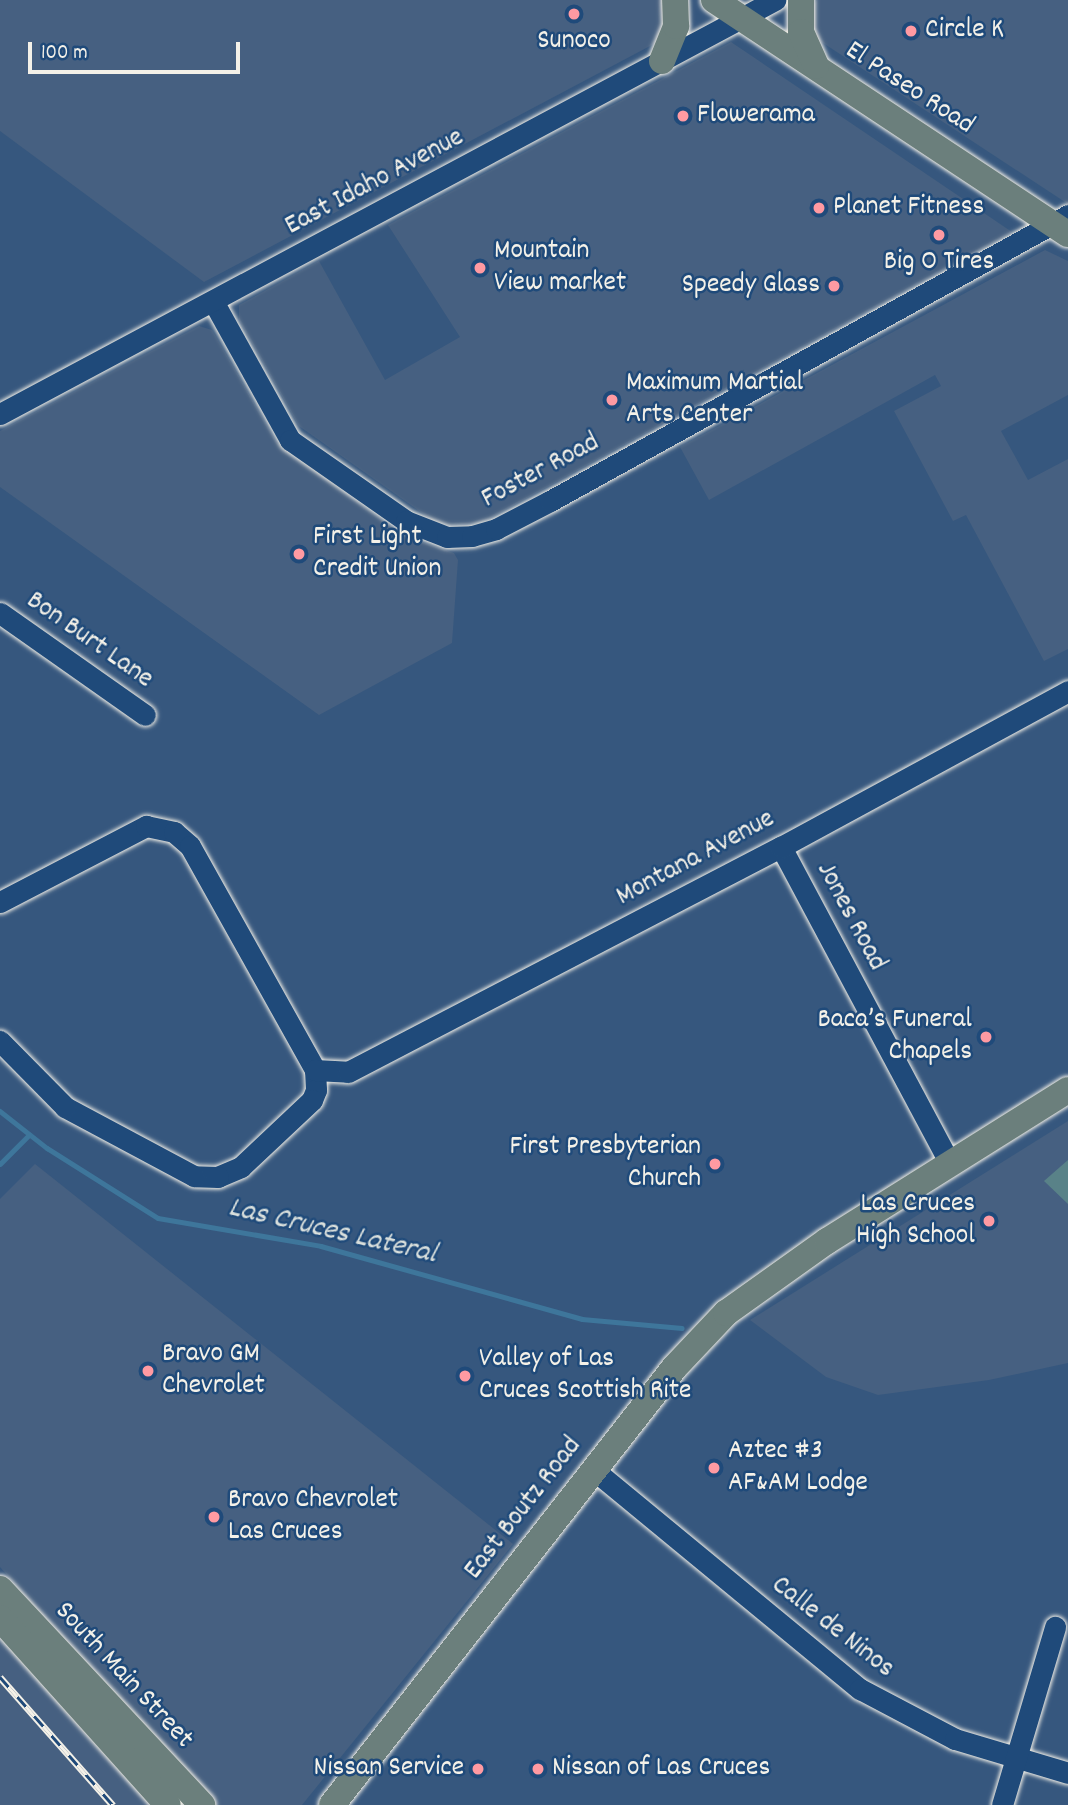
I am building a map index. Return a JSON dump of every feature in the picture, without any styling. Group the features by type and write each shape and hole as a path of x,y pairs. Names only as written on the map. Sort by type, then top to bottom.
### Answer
{"main road":[{"path":"662,61 676,26 675,0"},
{"name":"El Paseo Road","path":"714,0 1063,224"},
{"path":"802,0 801,32 816,66"},
{"name":"East Boutz Road","path":"332,1805 674,1368 726,1313 949,1162 1068,1090"},
{"name":"South Main Street","path":"0,1589 202,1805"},
{"name":"South Main Street","path":"0,1618 168,1805"}],"street":[{"name":"East Idaho Avenue","path":"0,414 775,0"},
{"name":"Foster Road","path":"213,301 290,440 405,521 447,537 472,536 496,529 550,501 1063,224"},
{"name":"Bon Burt Lane","path":"0,613 145,715"},
{"name":"Montana Avenue","path":"315,1070 348,1072 781,847 1068,691"},
{"path":"0,902 138,830 162,827 173,832 190,846 315,1070 312,1100 242,1167 230,1174 205,1177 187,1174 65,1107 0,1041"},
{"name":"Jones Road","path":"781,847 949,1162"},
{"name":"Calle de Ninos","path":"594,1470 860,1689 905,1716 955,1738 1068,1773"},
{"path":"1002,1805 1055,1627"}],"shaded area":[{"path":"0,0 664,0 669,16 659,40 650,46 204,282 0,131"},
{"path":"817,0 1068,0 1068,204 814,37 811,10"},
{"path":"731,42 1012,232 481,523 448,525 432,520 299,426 239,320 239,305 319,261 385,380 460,337 388,225"},
{"path":"1045,250 1068,261 1068,395 1001,431 1028,480 1068,459 1068,649 1044,661 966,515 953,521 894,411 941,386 935,375 709,500 680,447"},
{"path":"199,326 212,330 277,443 406,537 454,553 458,560 452,643 319,715 0,487 0,431"},
{"name":"Las Cruces High School","path":"1068,1121 1068,1363 989,1380 878,1395 826,1377 750,1320"},
{"name":"Bravo GM Chevrolet","path":"35,1164 513,1544 302,1805 210,1805 0,1567 0,1199"},
{"path":"0,1634 151,1805 0,1805"}],"green space":[{"path":"1068,1160 1068,1204 1044,1181"}],"waterway":[{"name":"Las Cruces Lateral","path":"0,1111 47,1148 158,1218 321,1246 582,1319 682,1328"},
{"path":"0,1164 29,1135"}],"railway":[{"path":"0,1677 113,1805"}],"place":[{"name":"Sunoco","path":"574,14"},
{"name":"Circle K","path":"911,31"},
{"name":"Flowerama","path":"683,116"},
{"name":"Planet Fitness","path":"819,208"},
{"name":"Big O Tires","path":"939,235"},
{"name":"Mountain View market","path":"480,268"},
{"name":"Speedy Glass","path":"834,286"},
{"name":"Maximum Martial Arts Center","path":"612,400"},
{"name":"First Light Credit Union","path":"299,554"},
{"name":"Baca’s Funeral Chapels","path":"986,1037"},
{"name":"First Presbyterian Church","path":"715,1164"},
{"name":"Las Cruces High School","path":"989,1221"},
{"name":"Bravo GM Chevrolet","path":"148,1371"},
{"name":"Valley of Las Cruces Scottish Rite","path":"465,1376"},
{"name":"Aztec #3 AF&AM Lodge","path":"714,1468"},
{"name":"Bravo Chevrolet Las Cruces","path":"214,1517"},
{"name":"Nissan Service","path":"478,1769"},
{"name":"Nissan of Las Cruces","path":"538,1769"}]}
